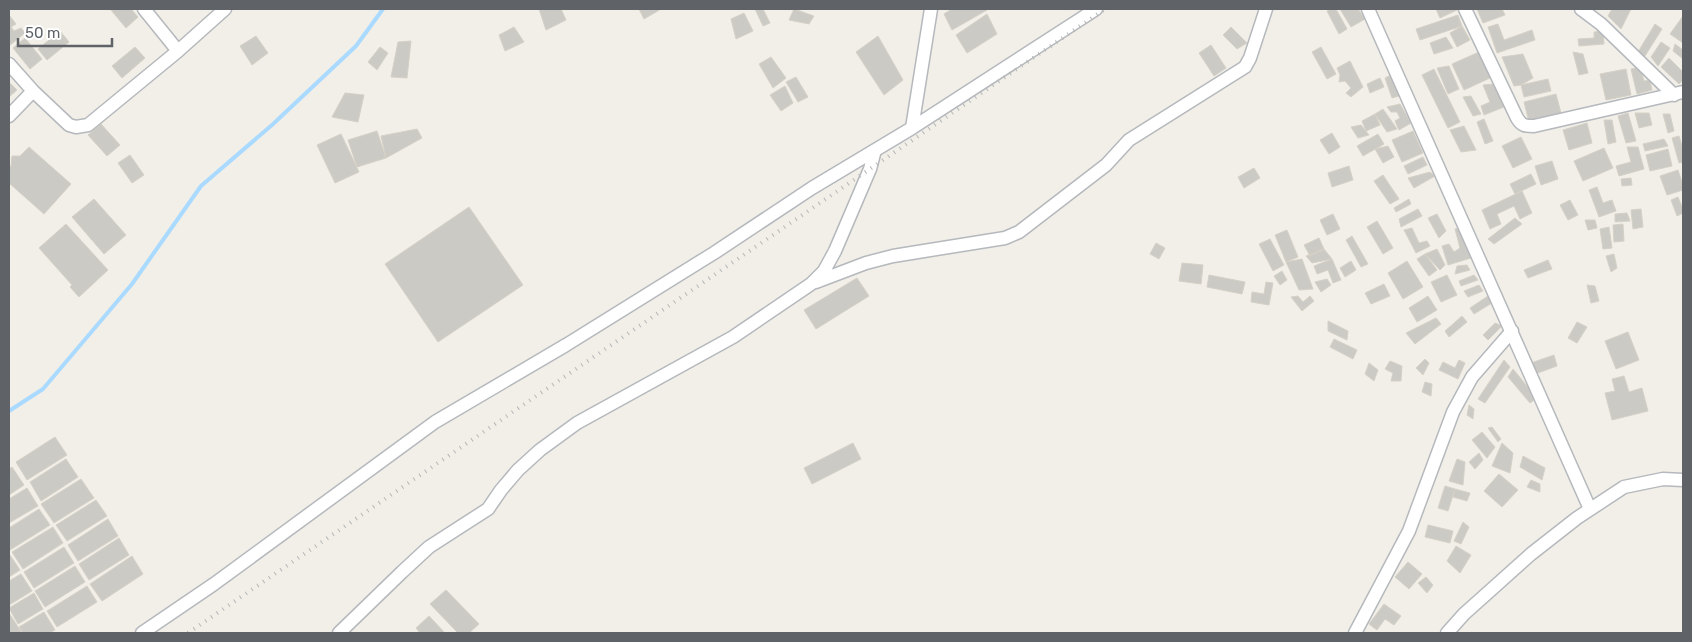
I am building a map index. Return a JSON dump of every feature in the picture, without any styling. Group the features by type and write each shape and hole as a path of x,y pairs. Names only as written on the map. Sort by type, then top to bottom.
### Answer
{"street":[{"path":"144,9 178,51"},
{"path":"9,64 33,91 69,125 82,127 88,125 178,51 225,9"},
{"path":"912,128 931,9"},
{"path":"142,633 214,584 435,422 566,345 812,188 912,128 1096,9"},
{"path":"811,284 884,258 1005,238 1019,232 1106,165 1137,134 1245,66 1250,58 1266,9"},
{"path":"1368,9 1590,509"},
{"path":"1465,9 1520,124 1525,126 1534,126 1678,94"},
{"path":"1581,9 1601,24 1678,94"},
{"path":"9,116 33,91"},
{"path":"339,633 430,547 488,509 513,477 540,450 577,423 733,336 811,284 824,271 835,251 870,169 875,150"},
{"path":"1355,633 1409,532 1453,412 1472,377 1512,331"},
{"path":"1447,633 1464,614 1531,554 1590,509 1624,487 1663,479 1683,480"}],"building":[{"path":"131,9 138,17 126,28 111,10"},
{"path":"539,9 561,9 566,20 546,30"},
{"path":"639,9 661,9 644,19"},
{"path":"755,9 763,9 770,23 763,26"},
{"path":"794,9 814,16 809,24 789,20"},
{"path":"952,9 987,10 952,30 944,14"},
{"path":"1336,9 1347,29 1339,34 1327,11"},
{"path":"1340,9 1358,9 1365,19 1351,27"},
{"path":"1436,9 1456,9 1457,10 1440,18"},
{"path":"1477,9 1502,9 1505,15 1483,23"},
{"path":"1612,9 1631,9 1621,29 1608,16"},
{"path":"744,13 753,31 736,39 731,19"},
{"path":"987,14 997,34 967,53 956,35"},
{"path":"9,15 16,24 11,27 14,31 21,28 25,33 9,46"},
{"path":"1458,15 1462,26 1420,40 1416,29"},
{"path":"1683,16 1683,43 1670,34"},
{"path":"1498,24 1504,40 1532,30 1535,40 1497,53 1488,27"},
{"path":"1655,24 1662,29 1645,56 1638,52"},
{"path":"1462,26 1470,40 1457,47 1450,33"},
{"path":"514,27 524,42 505,51 499,35"},
{"path":"1231,27 1247,43 1237,49 1223,35"},
{"path":"60,31 69,42 47,60 38,49"},
{"path":"1603,31 1604,44 1579,46 1578,39 1594,38 1594,32"},
{"path":"256,36 268,53 252,65 240,46"},
{"path":"878,36 903,80 884,95 856,52"},
{"path":"1446,37 1453,48 1434,54 1430,43"},
{"path":"25,38 42,59 30,69 13,48"},
{"path":"411,41 407,78 391,77 398,42"},
{"path":"1661,42 1670,48 1658,66 1651,57"},
{"path":"1675,44 1683,50 1683,59 1673,51"},
{"path":"1211,45 1226,68 1214,76 1199,53"},
{"path":"135,47 145,58 122,78 112,66"},
{"path":"380,47 388,53 377,70 368,62"},
{"path":"1321,47 1336,74 1327,79 1312,52"},
{"path":"1479,52 1490,78 1464,90 1452,64"},
{"path":"1573,52 1583,54 1588,73 1579,75"},
{"path":"1523,54 1533,78 1521,85 1514,86 1502,57"},
{"path":"771,57 786,78 773,88 759,64"},
{"path":"1669,58 1683,72 1683,80 1679,84 1661,67"},
{"path":"1350,61 1363,87 1351,97 1346,93 1351,88 1345,81 1339,82 1340,75 1337,68"},
{"path":"1449,66 1459,89 1448,94 1437,68"},
{"path":"1640,67 1644,81 1650,80 1652,90 1637,94 1631,69"},
{"path":"1434,69 1460,122 1448,128 1422,75"},
{"path":"1626,69 1631,95 1606,100 1600,74"},
{"path":"1391,75 1399,96 1392,98 1385,78"},
{"path":"796,77 808,97 798,102 786,82"},
{"path":"1380,78 1384,87 1370,93 1367,84"},
{"path":"1548,79 1551,91 1524,97 1521,85"},
{"path":"9,82 17,90 9,97"},
{"path":"1494,84 1504,107 1484,115 1481,106 1490,102 1483,85"},
{"path":"785,86 793,103 781,111 770,95"},
{"path":"345,93 364,95 358,122 332,117"},
{"path":"1556,94 1561,113 1529,122 1524,102"},
{"path":"1471,96 1481,114 1473,116 1463,97"},
{"path":"1400,104 1411,123 1399,130 1395,121 1400,118 1397,112 1391,112 1387,107"},
{"path":"1383,109 1397,129 1387,132 1375,114"},
{"path":"1628,113 1636,141 1626,143 1618,116"},
{"path":"1635,113 1649,113 1652,125 1639,128"},
{"path":"1375,114 1380,125 1366,131 1362,121"},
{"path":"1663,114 1670,114 1674,131 1668,133"},
{"path":"1484,119 1493,141 1485,144 1477,122"},
{"path":"1604,120 1612,120 1616,142 1608,144"},
{"path":"1587,123 1592,143 1569,150 1563,130"},
{"path":"101,124 120,145 107,156 88,135"},
{"path":"1361,125 1369,135 1358,138 1351,127"},
{"path":"1464,126 1476,150 1461,152 1450,130"},
{"path":"417,129 422,138 386,158 381,136"},
{"path":"377,131 386,158 357,167 348,140"},
{"path":"1413,131 1423,153 1402,162 1392,140"},
{"path":"1332,133 1340,147 1329,154 1320,140"},
{"path":"341,134 359,172 335,183 317,145"},
{"path":"1378,134 1384,144 1363,156 1357,146"},
{"path":"1679,136 1683,149 1683,162 1679,163 1672,138"},
{"path":"1521,137 1532,159 1513,168 1502,146"},
{"path":"1664,139 1668,146 1645,151 1643,144"},
{"path":"1388,146 1394,157 1383,163 1375,149"},
{"path":"29,147 71,184 44,214 9,183 9,168 12,156 20,156"},
{"path":"1627,147 1638,147 1644,169 1619,176 1616,166 1631,162"},
{"path":"1604,148 1613,168 1583,181 1574,161"},
{"path":"1668,149 1672,166 1650,171 1646,155"},
{"path":"130,155 144,175 132,183 118,163"},
{"path":"1423,157 1427,165 1408,174 1404,166"},
{"path":"1552,161 1558,179 1541,185 1535,166"},
{"path":"1349,166 1353,180 1332,187 1328,173"},
{"path":"1254,168 1260,178 1244,188 1238,177"},
{"path":"1678,170 1683,190 1667,195 1660,176"},
{"path":"1430,172 1435,176 1414,188 1408,178"},
{"path":"1531,174 1536,184 1515,194 1510,184"},
{"path":"1383,175 1399,199 1390,204 1374,181"},
{"path":"1631,178 1632,185 1622,186 1621,179"},
{"path":"1597,187 1603,203 1612,200 1616,211 1599,217 1589,190"},
{"path":"1522,191 1532,213 1520,219 1514,206 1497,214 1501,224 1490,229 1482,210"},
{"path":"1678,197 1683,213 1677,216 1671,200"},
{"path":"94,199 126,235 104,254 72,217"},
{"path":"1409,199 1411,204 1396,212 1394,208"},
{"path":"1570,200 1578,215 1568,220 1560,205"},
{"path":"469,207 523,285 438,342 385,264"},
{"path":"1418,209 1422,216 1401,227 1399,219"},
{"path":"1641,209 1643,227 1633,229 1631,210"},
{"path":"1627,213 1630,221 1615,222 1615,214"},
{"path":"1333,214 1340,229 1327,235 1320,220"},
{"path":"1437,214 1446,231 1439,238 1428,218"},
{"path":"1515,218 1522,224 1494,244 1488,239"},
{"path":"1585,220 1595,220 1597,228 1588,230"},
{"path":"1377,221 1393,248 1383,254 1367,227"},
{"path":"66,224 108,270 79,297 70,287 72,285 39,248"},
{"path":"1623,224 1624,241 1614,242 1613,225"},
{"path":"1462,227 1471,258 1448,265 1442,246 1449,244 1454,252 1460,248 1455,229"},
{"path":"1609,227 1612,248 1603,249 1600,229"},
{"path":"1412,228 1419,243 1427,241 1430,246 1416,253 1404,230"},
{"path":"1287,230 1298,257 1286,262 1275,235"},
{"path":"1352,236 1368,264 1361,267 1346,240"},
{"path":"1319,238 1324,249 1310,256 1304,245"},
{"path":"1270,239 1284,265 1273,271 1259,244"},
{"path":"1156,243 1165,248 1159,259 1150,254"},
{"path":"1324,249 1332,259 1312,263 1306,256"},
{"path":"1437,249 1445,265 1440,270 1425,254"},
{"path":"1425,254 1437,270 1429,276 1417,259"},
{"path":"1614,254 1617,268 1611,272 1606,256"},
{"path":"1302,259 1313,289 1299,290 1286,262"},
{"path":"1332,259 1341,280 1333,283 1328,270 1317,274 1314,266"},
{"path":"1548,260 1552,269 1528,278 1524,270"},
{"path":"1351,261 1356,270 1345,277 1340,268"},
{"path":"1407,261 1423,287 1403,299 1388,273"},
{"path":"1182,263 1203,265 1201,284 1179,281"},
{"path":"1467,265 1470,270 1455,274 1457,266"},
{"path":"1282,271 1287,280 1280,285 1274,276"},
{"path":"1209,275 1245,282 1242,294 1207,287"},
{"path":"1447,275 1457,295 1441,302 1431,282"},
{"path":"1474,275 1478,280 1461,286 1459,281"},
{"path":"857,278 869,296 816,329 804,310"},
{"path":"1327,279 1331,285 1321,292 1315,282"},
{"path":"1266,282 1273,283 1269,305 1251,302 1252,292 1264,294"},
{"path":"1384,284 1390,296 1371,304 1365,293"},
{"path":"1479,285 1483,291 1468,297 1464,291"},
{"path":"1587,285 1595,286 1599,301 1591,303"},
{"path":"1298,296 1303,302 1310,296 1314,301 1302,311 1291,297"},
{"path":"1428,296 1437,310 1417,322 1409,308"},
{"path":"1488,296 1492,303 1474,314 1470,308"},
{"path":"1462,316 1467,322 1449,337 1445,331"},
{"path":"1436,318 1441,324 1415,344 1406,333"},
{"path":"1328,321 1348,331 1347,340 1328,331"},
{"path":"1577,322 1587,327 1577,343 1568,338"},
{"path":"1495,323 1502,326 1488,340 1483,335"},
{"path":"1628,332 1639,360 1616,369 1605,341"},
{"path":"1334,339 1357,350 1353,359 1330,347"},
{"path":"1554,355 1557,366 1535,374 1531,363"},
{"path":"1425,359 1429,363 1423,375 1416,368"},
{"path":"1459,360 1465,363 1458,379 1439,370 1443,362 1455,368"},
{"path":"1504,360 1510,367 1485,403 1478,399"},
{"path":"1390,361 1402,366 1401,381 1391,381 1393,373 1385,369"},
{"path":"1369,363 1378,370 1374,381 1365,374"},
{"path":"1513,369 1537,398 1530,403 1508,377"},
{"path":"1624,376 1629,392 1642,388 1648,411 1612,420 1605,393 1615,391 1612,379"},
{"path":"1425,382 1432,384 1431,396 1422,392"},
{"path":"1469,405 1474,409 1473,419 1467,415"},
{"path":"1492,427 1501,439 1498,442 1488,428"},
{"path":"1482,432 1495,447 1487,458 1472,440"},
{"path":"55,437 67,455 27,480 16,462"},
{"path":"853,443 861,459 812,484 804,468"},
{"path":"1502,443 1513,453 1510,473 1492,466"},
{"path":"1479,453 1483,460 1475,469 1469,462"},
{"path":"1523,456 1545,468 1542,480 1520,467"},
{"path":"66,459 78,477 41,501 30,482"},
{"path":"1457,459 1465,462 1463,485 1449,481"},
{"path":"12,467 24,485 9,495 9,469"},
{"path":"1499,474 1518,490 1502,507 1484,491"},
{"path":"81,479 94,498 54,523 41,504"},
{"path":"1531,480 1540,484 1540,492 1527,487"},
{"path":"1445,486 1455,489 1448,511 1438,508"},
{"path":"27,488 38,506 9,523 9,499"},
{"path":"1455,489 1470,493 1467,501 1453,497"},
{"path":"96,500 107,516 67,541 56,525"},
{"path":"39,509 50,525 10,550 9,528"},
{"path":"108,519 118,536 78,561 68,545"},
{"path":"1463,522 1469,527 1461,544 1454,541"},
{"path":"1428,525 1453,531 1450,543 1425,537"},
{"path":"53,527 63,543 23,569 12,552"},
{"path":"119,538 129,555 89,580 79,564"},
{"path":"1456,546 1471,555 1460,573 1447,561"},
{"path":"64,547 74,563 34,588 24,572"},
{"path":"9,556 20,570 9,577"},
{"path":"132,556 143,574 102,601 90,584"},
{"path":"1408,562 1422,574 1409,589 1395,577"},
{"path":"75,566 85,582 45,607 35,591"},
{"path":"21,574 32,591 9,605 9,581"},
{"path":"1426,577 1433,585 1427,593 1418,583"},
{"path":"87,586 97,602 57,627 47,611"},
{"path":"446,590 479,624 469,633 458,633 430,604"},
{"path":"34,593 43,609 18,624 9,608"},
{"path":"1384,604 1401,616 1394,625 1385,619 1377,630 1369,624"},
{"path":"44,612 55,630 49,633 23,633 19,627"},
{"path":"9,613 22,633 9,633"},
{"path":"429,616 445,633 420,633 416,628"}],"waterway":[{"path":"9,411 43,389 132,284 201,186 272,125 356,46 383,9"}],"railway":[{"path":"188,633 1105,9"}]}
